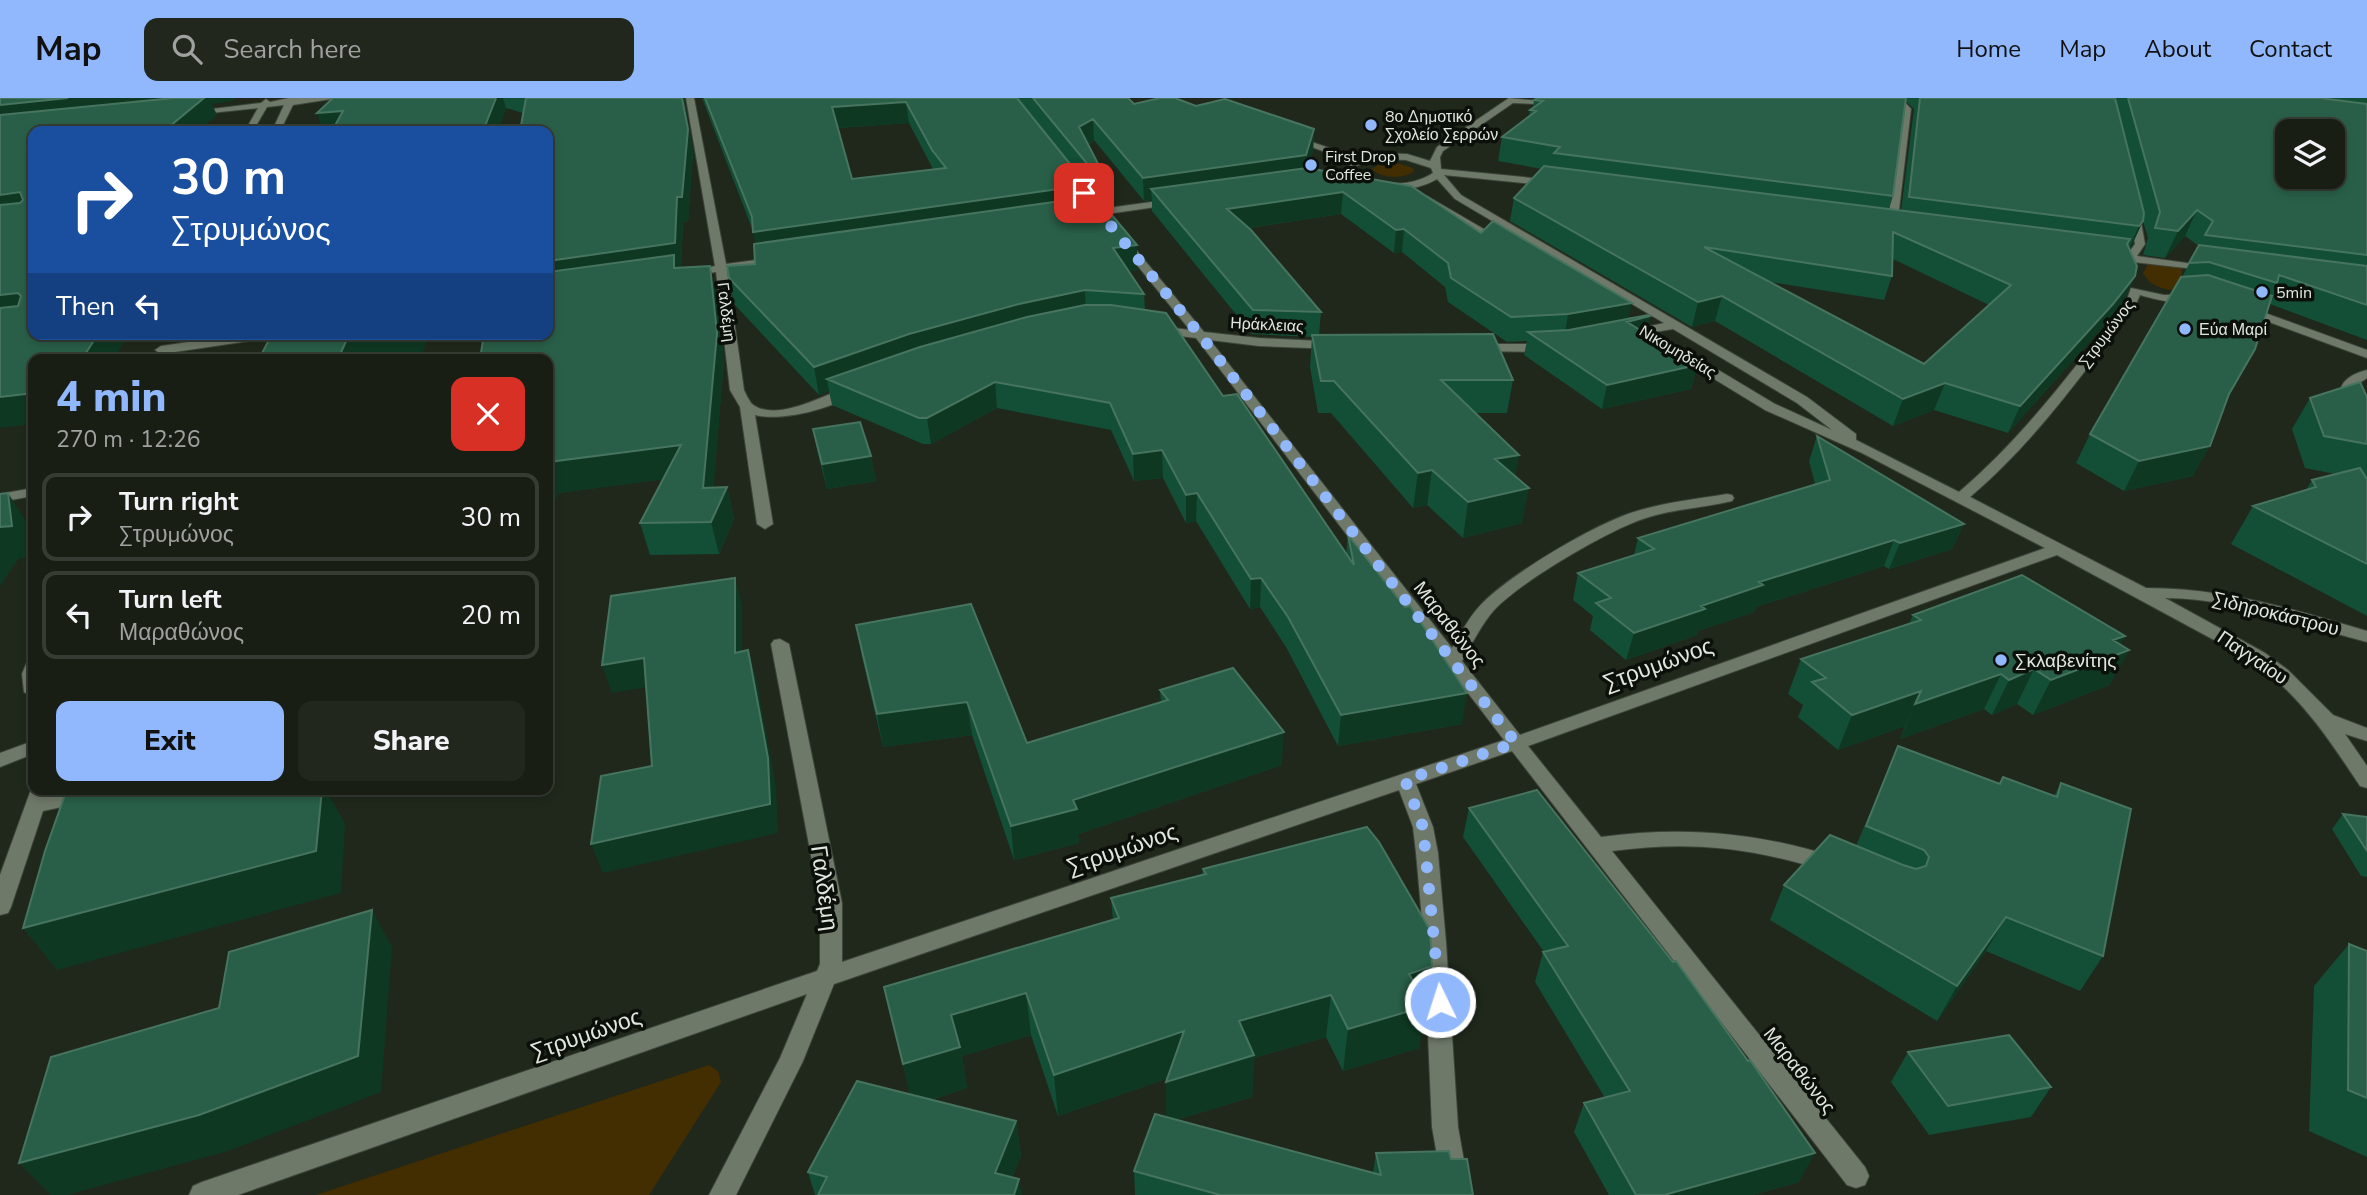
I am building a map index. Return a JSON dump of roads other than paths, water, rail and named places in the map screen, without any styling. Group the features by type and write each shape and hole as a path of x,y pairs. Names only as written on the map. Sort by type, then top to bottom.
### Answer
{"street":[{"path":"180,114 265,102 334,98"},
{"name":"Γαλδέμη","path":"690,98 721,268 737,390 747,407 765,524"},
{"path":"1892,227 1907,109 1897,98"},
{"path":"1437,171 1436,153 1440,149 1513,99 1567,104"},
{"path":"278,126 291,100"},
{"path":"252,126 265,102"},
{"path":"1278,133 1358,161"},
{"path":"1357,176 1350,170 1358,161 1376,156 1397,156 1417,159 1437,171 1567,184"},
{"path":"1383,183 1417,183 1437,171"},
{"name":"Νικομηδείας","path":"1437,171 1458,197 1802,400 1867,450"},
{"path":"1343,178 1357,176 1419,195 1509,247"},
{"name":"Μαραθώνος","path":"1083,192 1201,336 1856,1176"},
{"path":"1072,216 1180,201"},
{"path":"2132,201 2140,239 2125,271 2135,290 2168,298 2198,291 2210,299"},
{"path":"1879,226 1906,229"},
{"path":"2103,255 2199,272 2216,270"},
{"path":"681,274 789,258"},
{"name":"Στρυμώνος","path":"1960,498 1994,469 2057,398 2132,302 2135,290"},
{"path":"2233,305 2367,354"},
{"name":"Νικομηδείας","path":"1622,317 1638,332 1770,407 1867,450 2143,593"},
{"path":"1638,332 1674,325"},
{"name":"Ηράκλειας","path":"1150,328 1259,342 1354,345"},
{"path":"162,354 199,340"},
{"path":"1462,348 1564,346"},
{"path":"2367,374 2350,381 2345,388 2367,453"},
{"path":"747,407 766,414 786,414 864,385"},
{"path":"0,498 28,493"},
{"path":"1453,661 1484,611 1501,595 1573,547 1616,524 1642,514 1727,498"},
{"name":"Στρυμώνος","path":"202,1195 827,977 1516,743 2058,549"},
{"name":"Σιδηροκάστρου","path":"2143,593 2171,592 2234,600 2367,637"},
{"name":"Παγγαίου","path":"2143,593 2259,657 2282,674 2326,719 2367,781"},
{"name":"Γαλδέμη","path":"722,1195 791,1061 827,977 832,949 831,903 780,644"},
{"path":"2326,719 2367,735"},
{"path":"0,760 28,749"},
{"path":"1405,780 1423,827 1427,853 1438,978 1445,1127 1457,1195"},
{"path":"0,908 38,797 57,795"},
{"path":"1596,845 1675,836 1731,838 1787,849 1854,874"}],"place":[{"name":"8ο Δημοτικό Σχολείο Σερρών","path":"1371,125"},
{"name":"First Drop Coffee","path":"1311,165"},
{"name":"5min","path":"2262,292"},
{"name":"Εύα Μαρί","path":"2185,329"},
{"name":"Σκλαβενίτης","path":"2001,660"}]}
